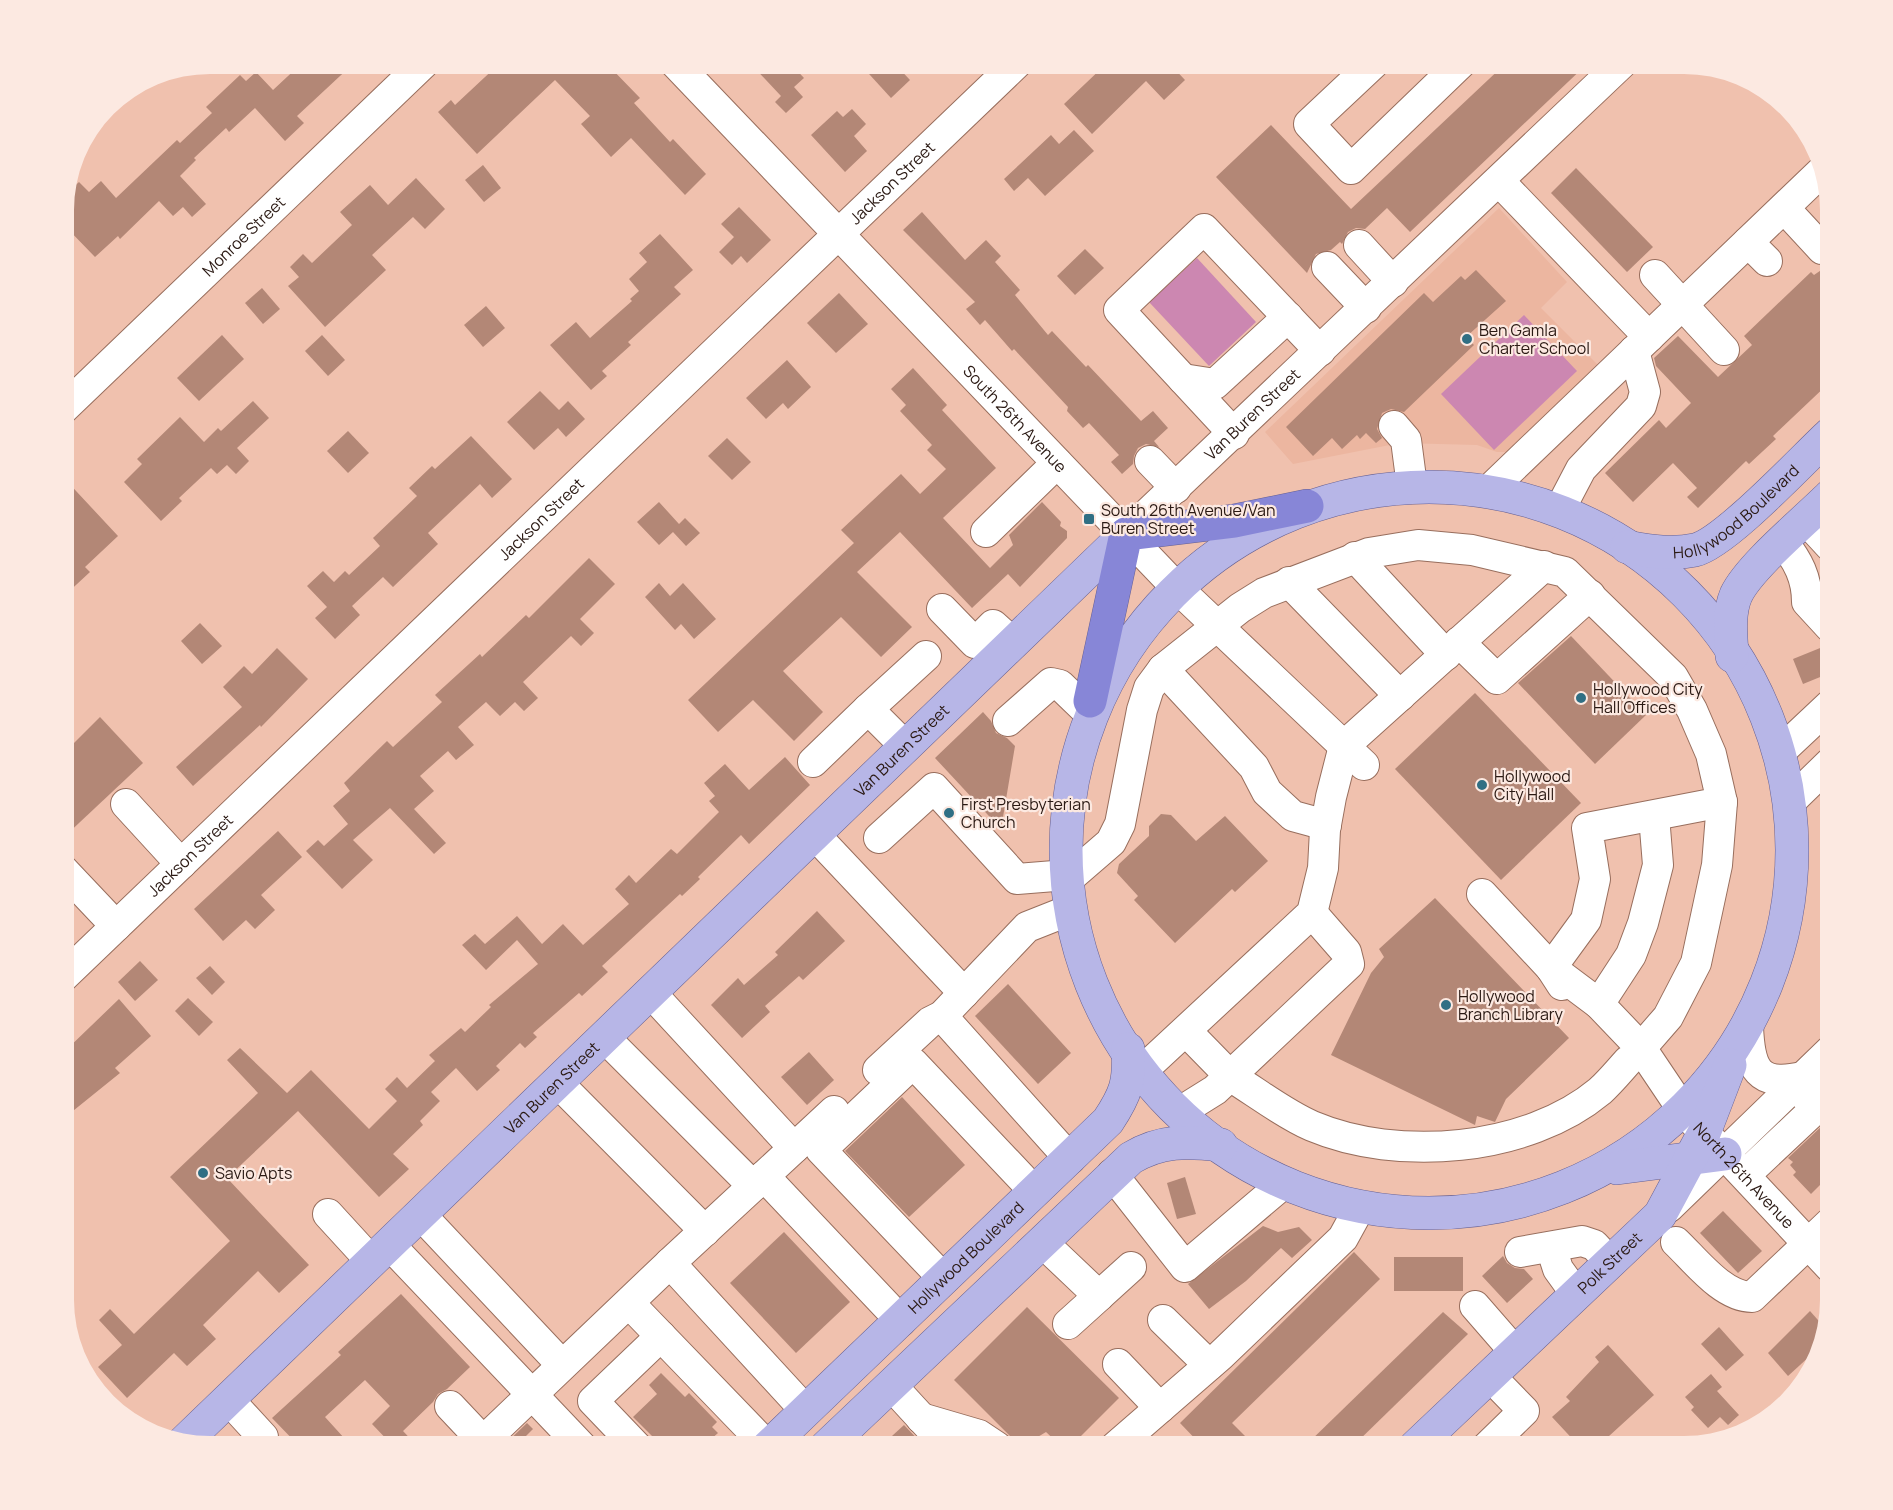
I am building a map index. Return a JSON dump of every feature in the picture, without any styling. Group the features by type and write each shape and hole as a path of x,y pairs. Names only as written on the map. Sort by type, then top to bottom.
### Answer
{"highway":[{"path":"1089,706 1126,534 1234,521 1307,506"}],"main road":[{"name":"Hollywood Boulevard","path":"1627,547 1666,554 1697,550 1722,536 1820,443"},
{"path":"1412,486 1487,492 1522,497 1574,516 1627,547 1667,585 1732,656 1761,694 1782,750 1794,798 1796,873 1790,918 1780,958 1742,1038 1683,1109 1645,1143 1601,1171 1552,1192 1468,1212 1422,1214 1334,1203 1284,1183 1221,1145 1183,1110 1136,1059 1103,1010 1071,925 1068,888 1068,814 1089,706 1110,665 1139,624 1175,585 1243,540 1307,506 1369,489 1412,486"},
{"path":"1732,656 1730,623 1736,595 1758,567 1820,506"},
{"name":"Van Buren Street","path":"191,1435 1126,534"},
{"name":"Polk Street","path":"1427,1436 1610,1262 1668,1228 1716,1155 1742,1038"},
{"name":"Hollywood Boulevard","path":"780,1436 1108,1121 1124,1097 1129,1074 1136,1059"},
{"path":"838,1436 1131,1158 1150,1147 1174,1141 1221,1145"},
{"path":"1601,1171 1716,1155"}],"street":[{"name":"Monroe Street","path":"74,398 413,74"},
{"name":"South 26th Avenue","path":"685,74 1175,585 1354,756"},
{"name":"Jackson Street","path":"74,966 1005,74"},
{"path":"1362,74 1309,124 1350,169 1449,74"},
{"name":"Van Buren Street","path":"1126,534 1366,308 1608,74"},
{"path":"1487,492 1682,305 1757,252 1784,208 1816,180"},
{"path":"1499,181 1642,344 1645,392 1641,406 1581,469 1559,511"},
{"path":"1784,208 1820,247"},
{"path":"1234,434 1119,310 1204,229 1320,351"},
{"path":"1359,245 1393,282"},
{"path":"1327,267 1366,308"},
{"path":"1655,276 1724,350"},
{"path":"1183,379 1215,384 1288,317"},
{"path":"1394,426 1406,440 1412,486"},
{"path":"1150,461 1176,488"},
{"path":"986,531 1057,463"},
{"path":"1806,520 1820,535"},
{"path":"1783,542 1802,572 1807,586 1807,602 1820,616"},
{"path":"488,1436 758,1181 930,1022 942,1016 1111,842 1120,824 1142,710 1149,688 1163,669 1217,626 1264,593 1355,557 1418,545 1472,550 1565,572 1673,677 1692,710 1712,754 1722,802 1717,865 1696,963 1668,1017 1599,1091 1570,1110 1531,1128 1481,1142 1425,1149 1369,1142 1312,1126 1230,1076 1187,1032"},
{"path":"1355,557 1453,649 1497,679 1590,595"},
{"path":"1136,1059 1187,1032 1312,913 1323,868 1326,825 1354,756 1400,696 1544,566"},
{"path":"1288,582 1400,696"},
{"path":"942,609 975,643 993,625 1013,643"},
{"path":"813,762 926,656"},
{"path":"1163,669 1254,767 1267,792 1293,816 1326,825"},
{"path":"1008,721 1051,683 1060,685 1089,706"},
{"path":"868,709 905,746"},
{"path":"1782,750 1820,714"},
{"path":"1794,798 1820,773"},
{"path":"879,838 934,788 1017,879 1068,888"},
{"path":"1551,968 1586,920 1595,879 1587,828 1722,802"},
{"path":"126,804 181,864"},
{"path":"1599,1004 1631,955 1643,923 1658,865 1654,816"},
{"path":"814,834 964,993"},
{"path":"74,882 116,926"},
{"name":"North 26th Avenue","path":"1482,894 1551,968 1585,1019 1635,1055"},
{"path":"1183,1110 1215,1090 1349,964 1346,952 1312,913"},
{"name":"North 26th Avenue","path":"1551,968 1599,1004 1635,1055 1657,1094 1683,1109 1716,1155 1820,1257"},
{"path":"650,992 794,1148"},
{"path":"942,1016 1070,1159"},
{"path":"604,1037 758,1181 900,1321"},
{"path":"1742,1038 1754,1067 1764,1076 1784,1081 1814,1074"},
{"path":"944,1279 821,1150 914,1063 1035,1192"},
{"path":"1716,1155 1814,1074"},
{"path":"557,1082 705,1231"},
{"path":"1112,1174 1185,1267 1284,1183"},
{"path":"1134,1436 1160,1408 1209,1365 1343,1238 1360,1207"},
{"path":"328,1214 380,1252 571,1436"},
{"path":"420,1214 562,1365"},
{"path":"1668,1228 1730,1292 1743,1297 1752,1297 1820,1233"},
{"path":"1520,1252 1582,1241 1594,1245 1610,1262"},
{"path":"1041,1242 1099,1296"},
{"path":"1551,1247 1558,1269 1576,1294"},
{"path":"670,1263 806,1411"},
{"path":"1068,1324 1131,1267"},
{"path":"629,1303 757,1436"},
{"path":"1475,1306 1515,1352"},
{"path":"1163,1320 1209,1365"},
{"path":"627,1436 593,1401 661,1336"},
{"path":"1118,1364 1160,1408"},
{"path":"1490,1376 1524,1411 1498,1436"},
{"path":"891,1386 938,1436"},
{"path":"228,1399 262,1436"},
{"path":"450,1406 474,1436"},
{"path":"921,1418 980,1436"}],"path":[{"path":"1688,596 1697,586 1707,596 1712,597"}],"shaded area":[{"name":"Ben Gamla Charter School","path":"1499,208 1567,282 1541,308 1604,371 1520,452 1497,452 1477,445 1400,443 1293,464 1265,432"},
{"path":"1197,258 1256,322 1209,366 1149,302"},
{"path":"1524,315 1577,371 1494,450 1441,394"}],"building":[{"path":"254,74 258,74 273,90 290,74 342,74 297,116 304,123 285,141 255,108 229,132 226,128 194,158 196,160 180,176 206,204 192,217 183,207 173,216 159,201 120,239 118,236 95,257 74,235 74,201 76,184 79,182 89,192 101,181 116,198 177,140 180,143 212,113 206,107 240,75 246,81"},
{"path":"488,74 617,74 640,98 634,103 670,142 673,139 706,174 685,195 631,138 611,157 581,124 590,116 555,80 477,154 438,112 451,100 455,105"},
{"path":"760,74 800,74 804,78 794,87 803,97 786,113 775,102 781,96"},
{"path":"869,74 904,74 910,80 891,98"},
{"path":"1095,74 1179,74 1185,80 1164,100 1146,81 1092,134 1064,104"},
{"path":"1494,74 1576,74 1410,232 1387,208 1365,229 1356,228 1348,232 1342,244 1340,242 1331,250 1316,254 1307,273 1216,177 1271,125 1351,209"},
{"path":"852,109 866,124 854,136 867,151 845,172 811,135 837,111 843,117"},
{"path":"1074,130 1094,151 1045,196 1028,178 1014,191 1004,179 1051,135 1059,144"},
{"path":"483,165 501,188 484,202 465,180"},
{"path":"1576,168 1653,247 1627,272 1551,193"},
{"path":"416,178 445,209 425,229 413,217 372,255 386,270 325,327 288,286 299,277 290,267 303,254 312,263 352,225 340,212 370,185 388,205"},
{"path":"739,207 771,240 747,263 741,256 732,265 719,252 734,237 721,224"},
{"path":"922,212 965,260 986,240 1001,256 995,262 1020,290 1015,295 1048,335 1052,331 1141,421 1153,411 1168,428 1154,441 1159,447 1146,444 1138,448 1133,464 1122,474 1111,462 1119,455 1089,423 1083,428 1067,411 1068,407 1014,349 1012,351 985,320 980,325 966,309 975,302 903,230"},
{"path":"660,234 693,270 674,287 681,294 628,342 631,345 602,371 607,376 591,390 550,345 576,322 590,338 632,301 630,299 639,291 629,279 647,262 639,253"},
{"path":"1085,249 1104,268 1075,295 1057,276"},
{"path":"1476,270 1506,301 1466,337 1474,345 1404,412 1391,409 1382,413 1377,429 1382,438 1376,443 1366,433 1360,439 1357,435 1342,449 1332,438 1313,456 1286,427 1424,293 1433,302 1461,276 1465,280"},
{"path":"1820,271 1820,391 1773,436 1776,439 1749,464 1746,461 1698,508 1687,497 1697,488 1673,463 1633,502 1605,473 1659,420 1666,428 1691,403 1656,366 1654,358 1678,336 1718,377 1752,345 1744,336 1811,272 1814,275"},
{"path":"262,288 280,309 263,324 245,303"},
{"path":"839,293 868,324 836,353 807,323"},
{"path":"486,306 505,328 483,347 464,325"},
{"path":"222,335 244,359 199,401 177,378"},
{"path":"322,335 345,360 328,376 305,351"},
{"path":"787,360 811,387 788,409 783,403 766,419 746,398"},
{"path":"913,368 947,405 942,410 996,468 943,518 990,568 1013,545 1009,535 1042,502 1061,522 1060,526 1067,531 1067,538 1020,587 1008,574 972,608 900,532 857,572 912,627 881,657 841,617 783,671 823,712 794,741 753,700 718,732 688,700 854,543 841,530 901,474 920,494 946,469 927,450 932,445 900,411 906,405 891,389"},
{"path":"540,391 559,410 568,401 585,419 566,437 558,428 534,450 507,422"},
{"path":"253,401 269,418 237,448 249,461 236,474 227,465 217,474 211,468 179,498 182,501 161,521 124,482 142,464 137,459 180,417 204,442 218,428 221,431"},
{"path":"348,431 369,453 348,473 327,451"},
{"path":"471,436 512,479 492,498 480,484 428,533 438,544 393,587 383,577 352,606 360,615 335,639 315,618 327,607 307,586 323,571 334,582 345,571 349,575 380,546 373,538 417,496 409,488 432,466 435,469"},
{"path":"727,438 751,462 732,480 708,456"},
{"path":"74,489 118,536 85,567 90,572 74,587"},
{"path":"659,502 679,524 685,518 700,533 686,546 673,532 659,545 637,522"},
{"path":"589,558 615,584 580,619 594,633 581,646 571,636 523,682 538,698 524,711 515,702 500,716 486,702 458,727 474,745 456,760 448,751 420,776 434,791 414,809 446,843 434,854 390,808 353,840 373,860 342,889 306,851 318,840 324,846 348,824 333,806 350,791 344,783 387,741 393,747 442,702 435,695 480,654 482,657 526,615 529,618"},
{"path":"659,583 670,596 683,583 716,619 694,639 681,624 675,630 645,597"},
{"path":"200,623 222,646 202,664 181,641"},
{"name":"Hollywood City Hall Offices","path":"1571,636 1646,715 1595,764 1518,683"},
{"path":"277,648 308,679 261,727 260,725 193,786 176,767 242,707 223,687 244,666 252,674"},
{"path":"1820,648 1820,677 1803,684 1793,659"},
{"path":"1475,693 1581,803 1501,880 1395,769"},
{"path":"983,712 991,721 996,733 1007,738 1015,746 1001,829 935,758"},
{"path":"100,717 143,763 74,828 74,743"},
{"path":"785,757 810,785 749,844 741,835 682,896 680,894 602,966 608,972 582,996 579,993 533,1033 537,1037 525,1048 520,1043 496,1066 500,1070 477,1091 456,1068 431,1092 440,1101 420,1121 423,1125 393,1154 409,1169 379,1197 298,1111 227,1178 309,1265 279,1293 258,1271 203,1325 216,1339 187,1366 174,1353 127,1398 98,1367 122,1345 99,1320 110,1309 134,1334 230,1241 170,1177 258,1093 227,1060 240,1048 287,1093 311,1070 369,1129 397,1101 385,1089 397,1077 407,1088 435,1061 429,1055 461,1028 465,1032 491,1007 489,1005 538,964 517,940 486,970 462,945 475,934 485,944 517,916 542,944 563,924 583,945 629,904 615,889 629,875 636,883 671,849 677,854 719,812 709,801 715,796 704,783 725,764 749,790"},
{"path":"1161,814 1171,815 1196,841 1225,816 1268,861 1235,892 1232,889 1175,943 1134,900 1138,896 1117,873 1119,864 1149,836 1149,826"},
{"path":"278,831 302,857 261,895 275,910 255,929 246,920 223,941 194,909"},
{"name":"Hollywood Branch Library","path":"1435,898 1569,1038 1506,1099 1495,1122 1477,1116 1475,1125 1331,1055 1371,973 1384,957 1379,949"},
{"path":"817,911 845,941 803,980 799,976 765,1006 770,1012 742,1038 711,1005 738,978 744,985 778,955 775,952"},
{"path":"140,961 158,980 135,1001 118,982"},
{"path":"210,966 225,982 212,995 196,978"},
{"path":"1008,984 1071,1053 1038,1084 975,1016"},
{"path":"188,998 213,1022 199,1036 175,1011"},
{"path":"119,999 151,1036 115,1068 120,1073 74,1110 74,1042"},
{"path":"809,1052 834,1080 807,1105 781,1077"},
{"path":"902,1097 965,1165 909,1217 845,1151"},
{"path":"1820,1128 1820,1185 1811,1194 1793,1175 1796,1172 1790,1165 1793,1162 1788,1158"},
{"path":"1185,1177 1196,1214 1177,1219 1167,1183"},
{"path":"1723,1211 1762,1251 1738,1273 1700,1233"},
{"path":"1263,1226 1278,1232 1299,1227 1312,1240 1292,1258 1281,1248 1246,1281 1209,1309 1188,1284"},
{"path":"784,1232 850,1302 796,1353 730,1283"},
{"path":"1354,1252 1380,1279 1232,1423 1245,1436 1192,1436 1180,1423"},
{"path":"1503,1256 1507,1263 1515,1268 1524,1269 1533,1279 1507,1303 1482,1276"},
{"path":"1394,1257 1463,1257 1463,1291 1394,1291"},
{"path":"401,1294 470,1367 447,1389 438,1394 433,1402 403,1431 408,1436 383,1436 372,1424 390,1406 365,1380 325,1417 342,1436 289,1436 272,1418 341,1355 338,1352"},
{"path":"1027,1307 1119,1398 1081,1436 1050,1436 1046,1432 1039,1436 1010,1436 954,1380"},
{"path":"1810,1311 1818,1320 1812,1344 1805,1361 1788,1376 1768,1353"},
{"path":"1443,1312 1468,1334 1363,1436 1315,1436"},
{"path":"1719,1327 1744,1355 1726,1371 1701,1344"},
{"path":"1608,1345 1654,1395 1609,1436 1570,1436 1552,1417 1570,1401 1566,1397 1599,1362 1595,1357"},
{"path":"661,1373 685,1397 689,1393 717,1422 712,1427 718,1433 715,1436 652,1436 633,1417 657,1394 649,1385"},
{"path":"1711,1374 1722,1387 1717,1391 1739,1415 1728,1425 1720,1417 1708,1428 1691,1410 1694,1407 1685,1397"},
{"path":"527,1423 533,1429 526,1436 513,1436"},
{"path":"904,1425 914,1436 892,1436"}],"place":[{"name":"Ben Gamla Charter School","path":"1467,339"},
{"name":"South 26th Avenue/Van Buren Street","path":"1089,519"},
{"name":"Hollywood City Hall Offices","path":"1581,698"},
{"name":"Hollywood City Hall","path":"1482,785"},
{"name":"First Presbyterian Church","path":"949,813"},
{"name":"Hollywood Branch Library","path":"1446,1005"},
{"name":"Savio Apts","path":"203,1173"}]}
